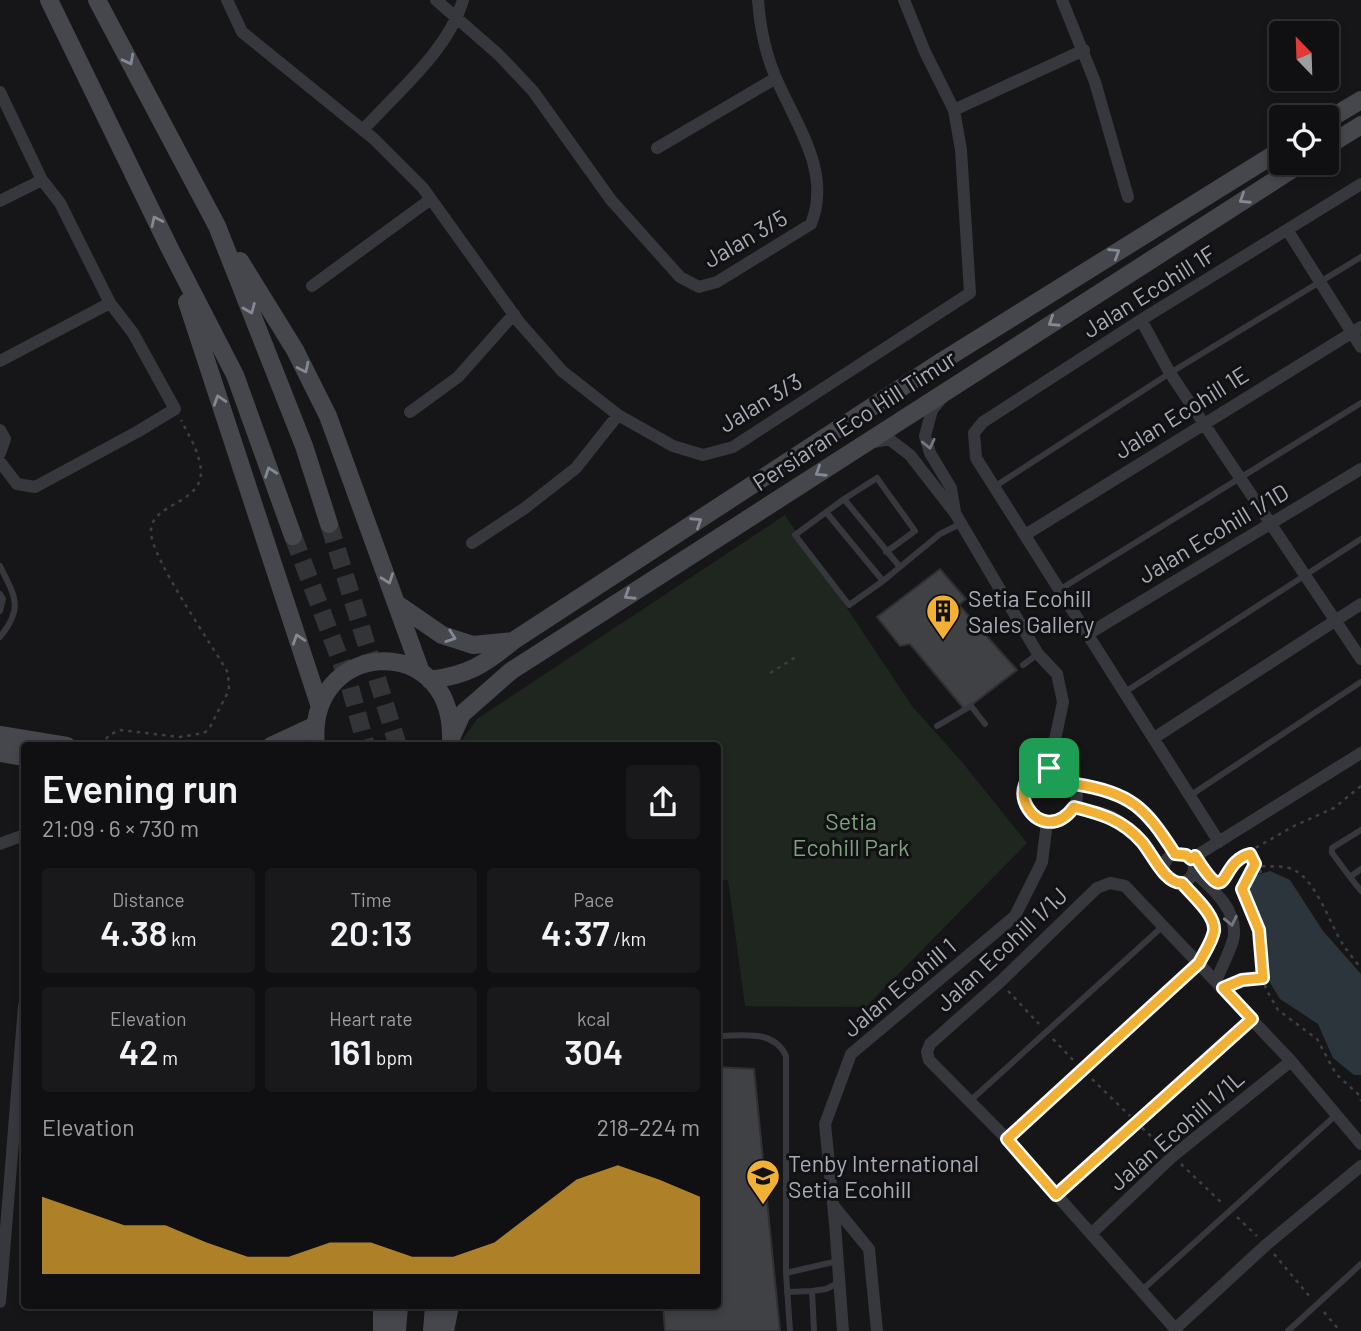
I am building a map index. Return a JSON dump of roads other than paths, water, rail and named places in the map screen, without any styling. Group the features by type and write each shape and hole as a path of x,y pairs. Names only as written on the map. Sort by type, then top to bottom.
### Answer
{"street":[{"path":"48,0 235,375 293,536"},
{"path":"97,0 217,226 295,350 328,416 425,676"},
{"name":"Jalan 3/3","path":"227,0 242,32 374,139 423,188 513,314 562,372 618,415 673,446 703,455 733,447 970,293 961,150 954,110 925,52 904,0"},
{"path":"436,0 458,18"},
{"path":"363,130 447,37 458,18 463,0"},
{"name":"Jalan 3/5","path":"458,18 533,91 611,200 680,277 699,287 717,282 811,224 818,208 819,190 813,158 776,78 761,35 758,0"},
{"path":"1062,0 1084,50 1128,197"},
{"path":"954,110 1084,50"},
{"path":"657,148 776,78"},
{"path":"0,92 42,180 60,203 110,303 133,333 175,409 34,487 18,484 0,462"},
{"path":"1339,113 1361,100"},
{"path":"1339,139 1361,125"},
{"name":"Persiaran Eco Hill Timur","path":"425,676 452,677 484,665 513,641 939,363 1269,157"},
{"name":"Persiaran Eco Hill Timur","path":"451,742 462,714 511,671 1283,175"},
{"path":"0,201 42,180"},
{"name":"Jalan Ecohill 1F","path":"995,488 976,458 973,445 974,433 983,422 1141,320 1361,184"},
{"path":"312,286 431,199"},
{"path":"217,226 304,446 329,524"},
{"path":"1288,231 1320,282 1356,330 1361,347"},
{"path":"169,247 319,704"},
{"path":"0,361 110,303"},
{"path":"410,412 458,377 513,314"},
{"path":"1141,320 1170,373 1361,659"},
{"name":"Jalan Ecohill 1E","path":"1024,535 1356,330"},
{"path":"954,385 932,410 925,436 930,453 951,488 957,518"},
{"path":"472,543 525,508 576,468 618,415"},
{"path":"0,430 5,439 0,453"},
{"path":"858,448 889,439 900,446 957,518 1038,654 1057,674 1063,702 1049,768"},
{"name":"Jalan Ecohill 1/1D","path":"1087,634 1361,469"},
{"path":"995,488 1219,842"},
{"path":"397,604 442,635 473,645 513,641"},
{"path":"1154,738 1361,604"},
{"path":"316,742 314,726 319,704 332,684 351,669 386,661 404,664 425,676 446,700 451,719 451,742"},
{"path":"280,742 314,726"},
{"path":"0,735 43,742"},
{"path":"0,752 21,756"},
{"path":"1191,859 1361,753"},
{"path":"1049,768 1065,772 1075,784 1077,792 1074,807 1063,819 1047,822 1032,815 1024,802 1023,794 1028,779 1049,768"},
{"path":"1075,784 1105,789 1135,803 1148,814 1175,854"},
{"path":"1074,807 1120,821 1141,840 1172,882 1182,883 1190,879 1194,872"},
{"name":"Jalan Ecohill 1","path":"843,1331 825,1124 851,1054 1015,916 1042,862 1047,822"},
{"path":"0,844 21,836"},
{"path":"1164,870 1167,860 1175,854 1186,855 1191,859 1194,872 1228,908 1234,923 1233,939 1219,985"},
{"name":"Jalan Ecohill 1/1J","path":"970,1101 929,1060 927,1052 930,1044 1000,982 1081,902 1097,888 1110,883 1125,886 1163,926"},
{"path":"1007,1139 1199,963 1214,926 1211,918 1182,883"},
{"path":"1163,926 1291,1061 1361,1144"},
{"path":"0,1302 21,1043"},
{"name":"Jalan Ecohill 1/1L","path":"1091,1234 1173,1156 1291,1061"},
{"path":"970,1101 1176,1330 1266,1245 1361,1166"},
{"path":"833,1205 869,1249 877,1331"},
{"path":"382,1309 382,1331"},
{"path":"397,1331 399,1309"},
{"path":"432,1331 435,1309"},
{"path":"445,1331 449,1309"}],"lane":[{"path":"995,488 1170,373 1361,257"},
{"path":"1059,590 1361,403"},
{"path":"886,552 915,531 877,478 795,535 849,605 883,581 957,518"},
{"path":"844,499 900,567"},
{"path":"826,512 883,581"},
{"path":"1124,692 1361,539"},
{"path":"0,566 16,598 16,613 0,637"},
{"path":"0,594 3,600 0,611"},
{"path":"1023,665 1038,654"},
{"path":"1190,796 1361,682"},
{"path":"937,726 971,706 985,724"},
{"path":"1361,830 1332,848 1332,853 1361,891"},
{"path":"1350,877 1361,869"},
{"path":"970,1101 1163,926"},
{"path":"1056,1195 1252,1019"},
{"path":"721,1036 764,1035 777,1041 786,1056 786,1273 790,1331"},
{"path":"1141,1291 1336,1115"},
{"path":"786,1273 838,1261"},
{"path":"1288,1331 1361,1264"},
{"path":"787,1292 812,1292 838,1283"},
{"path":"812,1292 814,1331"}],"tunnel":[{"path":"329,524 397,742"},
{"path":"293,536 349,683 365,742"}],"place":[{"name":"Setia Ecohill Sales Gallery","path":"943,641"},
{"name":"Tenby International Setia Ecohill","path":"763,1206"}],"park label":[{"name":"Setia Ecohill Park","path":"851,834"}]}
